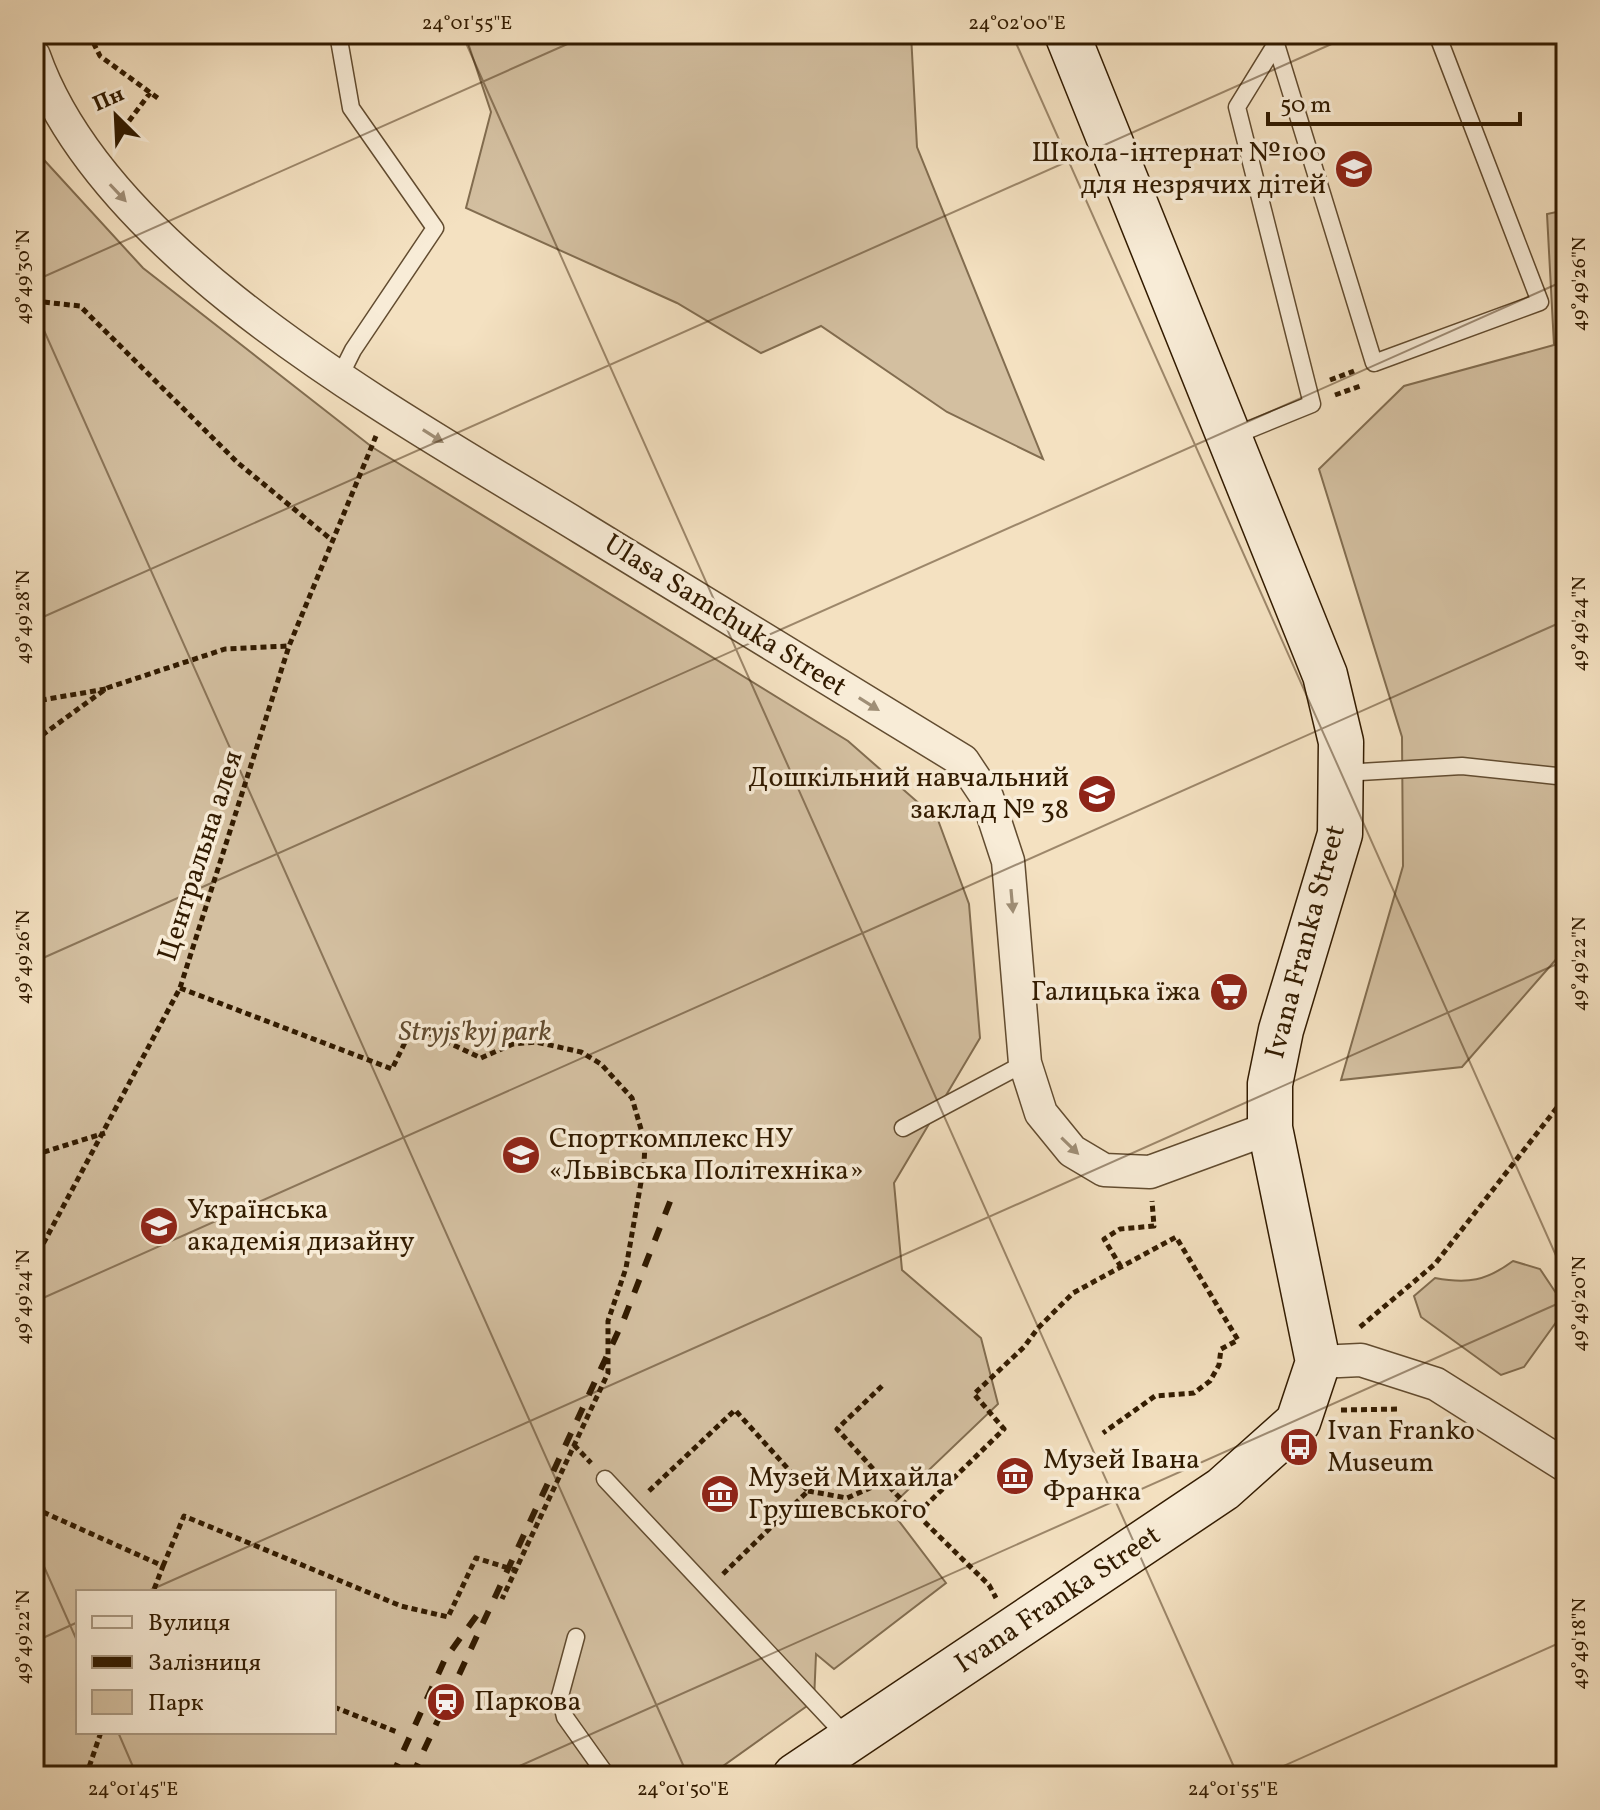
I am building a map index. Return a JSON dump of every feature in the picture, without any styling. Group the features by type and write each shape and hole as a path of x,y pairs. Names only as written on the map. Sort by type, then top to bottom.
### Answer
{"main road":[{"name":"Ivana Franka Street","path":"795,1776 1223,1489 1298,1422 1318,1362 1270,1128 1270,1084 1281,1030 1340,834 1341,742 1325,675 1067,34"}],"street":[{"name":"Ulasa Samchuka Street","path":"34,56 61,120 119,193 210,280 339,378 963,761 987,797 1008,861 1025,1063 1041,1113 1072,1151 1104,1170 1150,1172 1270,1128"},
{"path":"1318,1362 1361,1360 1436,1384 1566,1466"}],"lane":[{"path":"338,34 351,108 435,228 353,350 339,378"},
{"path":"1279,39 1374,363 1540,302 1437,34"},
{"path":"1230,438 1312,404 1237,107 1279,39"},
{"path":"1341,773 1462,766 1566,777"},
{"path":"903,1128 1025,1063"},
{"path":"605,1479 850,1741"},
{"path":"576,1637 560,1696 562,1706 565,1717 607,1776"}],"path":[{"path":"89,34 100,56 159,99"},
{"path":"116,139 150,93"},
{"path":"34,301 80,306 238,463 333,541"},
{"path":"1308,388 1374,363"},
{"name":"Центральна алея","path":"34,1261 180,988 289,646 372,447"},
{"path":"34,692 42,700 107,688 225,649 289,646"},
{"path":"34,741 107,688"},
{"path":"180,988 392,1069 413,1026 481,1058 513,1044 559,1045 601,1064 632,1098 641,1119 644,1165 626,1268 608,1321 608,1373 502,1599"},
{"path":"1358,1329 1435,1264 1566,1096"},
{"path":"34,1155 105,1133"},
{"path":"1121,1267 1104,1239 1120,1229 1154,1226 1152,1194"},
{"path":"917,1514 1004,1429 974,1394 1024,1347 1073,1293 1176,1237 1238,1340 1221,1349 1219,1365 1210,1381 1194,1393 1155,1396 1103,1433"},
{"path":"882,1386 837,1429 884,1482 989,1585 1000,1607"},
{"path":"632,1507 735,1410 808,1491 847,1498 884,1482"},
{"path":"708,1588 808,1491"},
{"path":"34,1508 163,1566"},
{"path":"154,1590 184,1516 401,1606 448,1617 476,1558 515,1570"},
{"path":"336,1708 397,1732"},
{"path":"86,1776 100,1734"}],"green space":[{"path":"465,34 793,34 796,41 835,34 911,34 917,147 1043,459 947,412 821,326 761,353 677,303 466,208 491,112"},
{"name":"Stryjs'kyj park","path":"34,149 143,268 372,447 848,741 938,820 969,904 980,1038 894,1183 902,1270 981,1338 998,1404 889,1508 946,1583 834,1669 816,1654 814,1701 709,1776 34,1776"},
{"path":"1566,210 1566,948 1462,1067 1341,1080 1403,866 1402,737 1319,469 1404,386 1554,345 1547,214"},
{"path":"1513,1261 1540,1269 1556,1293 1557,1321 1524,1367 1501,1375 1421,1317 1414,1296 1435,1278 1457,1281 1476,1279 1494,1273"}],"railway":[{"path":"412,1776 624,1319 673,1194"},
{"path":"392,1776 445,1659 480,1611"}],"place":[{"name":"Школа-інтернат №100 для незрячих дітей","path":"1354,169"},
{"name":"Дошкільний навчальний заклад № 38","path":"1097,794"},
{"name":"Галицька їжа","path":"1229,992"},
{"name":"Спорткомплекс НУ «Львівська Політехніка»","path":"521,1155"},
{"name":"Українська академія дизайну","path":"159,1226"},
{"name":"Ivan Franko Museum","path":"1299,1447"},
{"name":"Музей Івана Франка","path":"1015,1476"},
{"name":"Музей Михайла Грушевського","path":"720,1494"},
{"name":"Паркова","path":"446,1702"}]}
